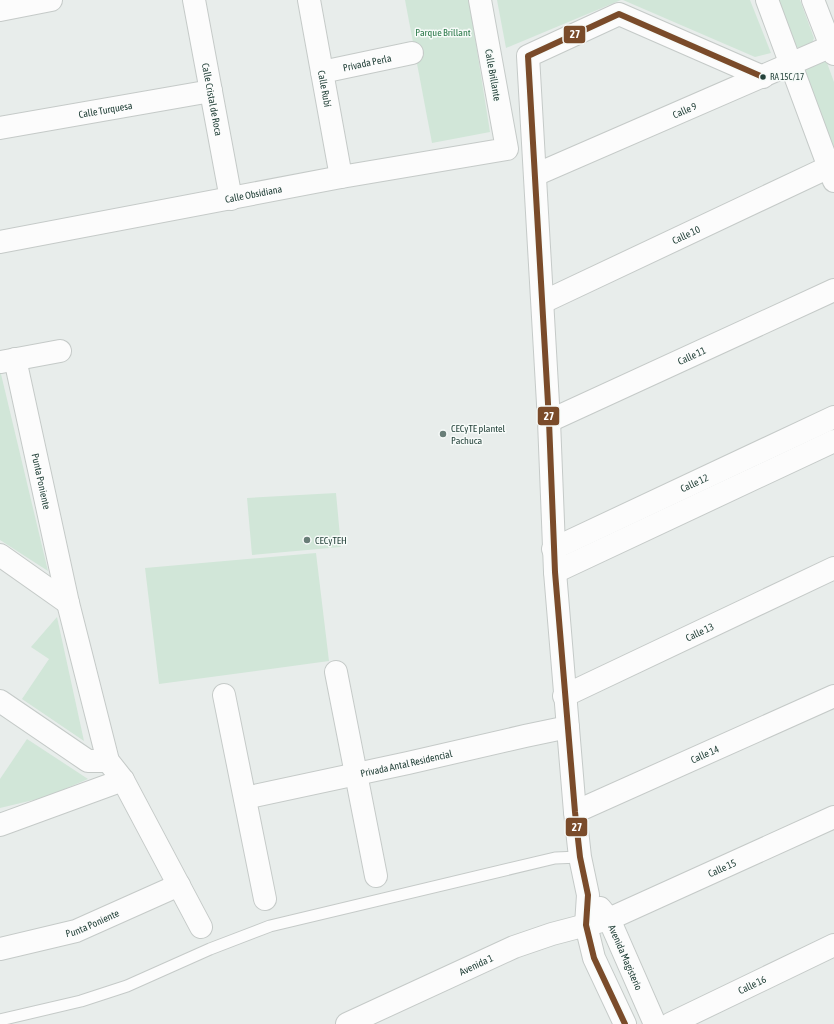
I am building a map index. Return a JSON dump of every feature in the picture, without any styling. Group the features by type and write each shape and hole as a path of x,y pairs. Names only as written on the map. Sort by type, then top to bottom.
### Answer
{"street":[{"path":"0,10 51,0"},
{"name":"Calle Cristal de Roca","path":"194,0 231,199"},
{"name":"Calle Rubí","path":"310,0 341,177"},
{"name":"Calle Brillante","path":"480,0 507,149"},
{"path":"767,0 831,174"},
{"path":"813,0 833,49"},
{"name":"Avenida Magisterio","path":"625,1024 594,958 586,925 588,895 580,857 564,696 555,572 543,302 528,56 619,14 763,77"},
{"name":"Calle 9","path":"535,175 791,64 833,49"},
{"name":"Privada Perla","path":"322,72 412,53"},
{"name":"Calle Turquesa","path":"0,128 211,91"},
{"name":"Calle Obsidiana","path":"0,242 341,177 507,149"},
{"name":"Calle 10","path":"543,302 831,174"},
{"name":"Calle 11","path":"549,421 834,290"},
{"name":"Punta Poniente","path":"60,351 7,361 108,761 123,780 201,927"},
{"name":"Calle 12","path":"554,549 834,417"},
{"path":"555,572 834,441"},
{"path":"0,556 68,602"},
{"name":"Calle 13","path":"564,696 834,568"},
{"path":"336,672 376,876"},
{"path":"224,695 264,899"},
{"name":"Calle 14","path":"576,812 834,696"},
{"path":"0,701 88,760 108,761"},
{"name":"Privada Antal Residencial","path":"244,798 356,775 568,727"},
{"path":"0,825 123,780"},
{"name":"Calle 15","path":"609,919 834,817"},
{"name":"Punta Poniente","path":"0,949 76,932 179,885"},
{"name":"Avenida Magisterio","path":"588,895 609,919 655,1024"},
{"name":"Avenida 1","path":"347,1024 514,947 552,934 609,919"},
{"name":"Calle 16","path":"670,1024 834,946"}],"lane":[{"path":"0,1020 81,1001 128,986 210,949 270,926 555,858 580,857"}],"green space":[{"name":"Parque Brillant","path":"405,0 469,0 490,132 432,143"},
{"path":"497,0 621,0 506,48"},
{"path":"623,0 750,0 771,53 755,57"},
{"path":"777,0 800,0 814,38 812,43 798,48 794,45"},
{"path":"826,60 834,82 834,157 804,71 808,67"},
{"path":"1,374 48,571 0,540"},
{"path":"336,493 341,547 252,555 247,498"},
{"path":"316,553 329,661 159,684 145,568"},
{"path":"57,617 84,741 22,699 49,659 31,647"},
{"path":"27,739 88,779 46,797 0,808 0,779"}],"transit line":[{"name":"27","path":"625,1024 594,958 586,925 588,895 580,857 575,812 555,572 549,421 528,56 619,14 763,77"}],"place":[{"name":"RA 15C/17","path":"763,77"},
{"name":"CECyTE plantel Pachuca","path":"443,434"},
{"name":"CECyTEH","path":"307,540"}]}
